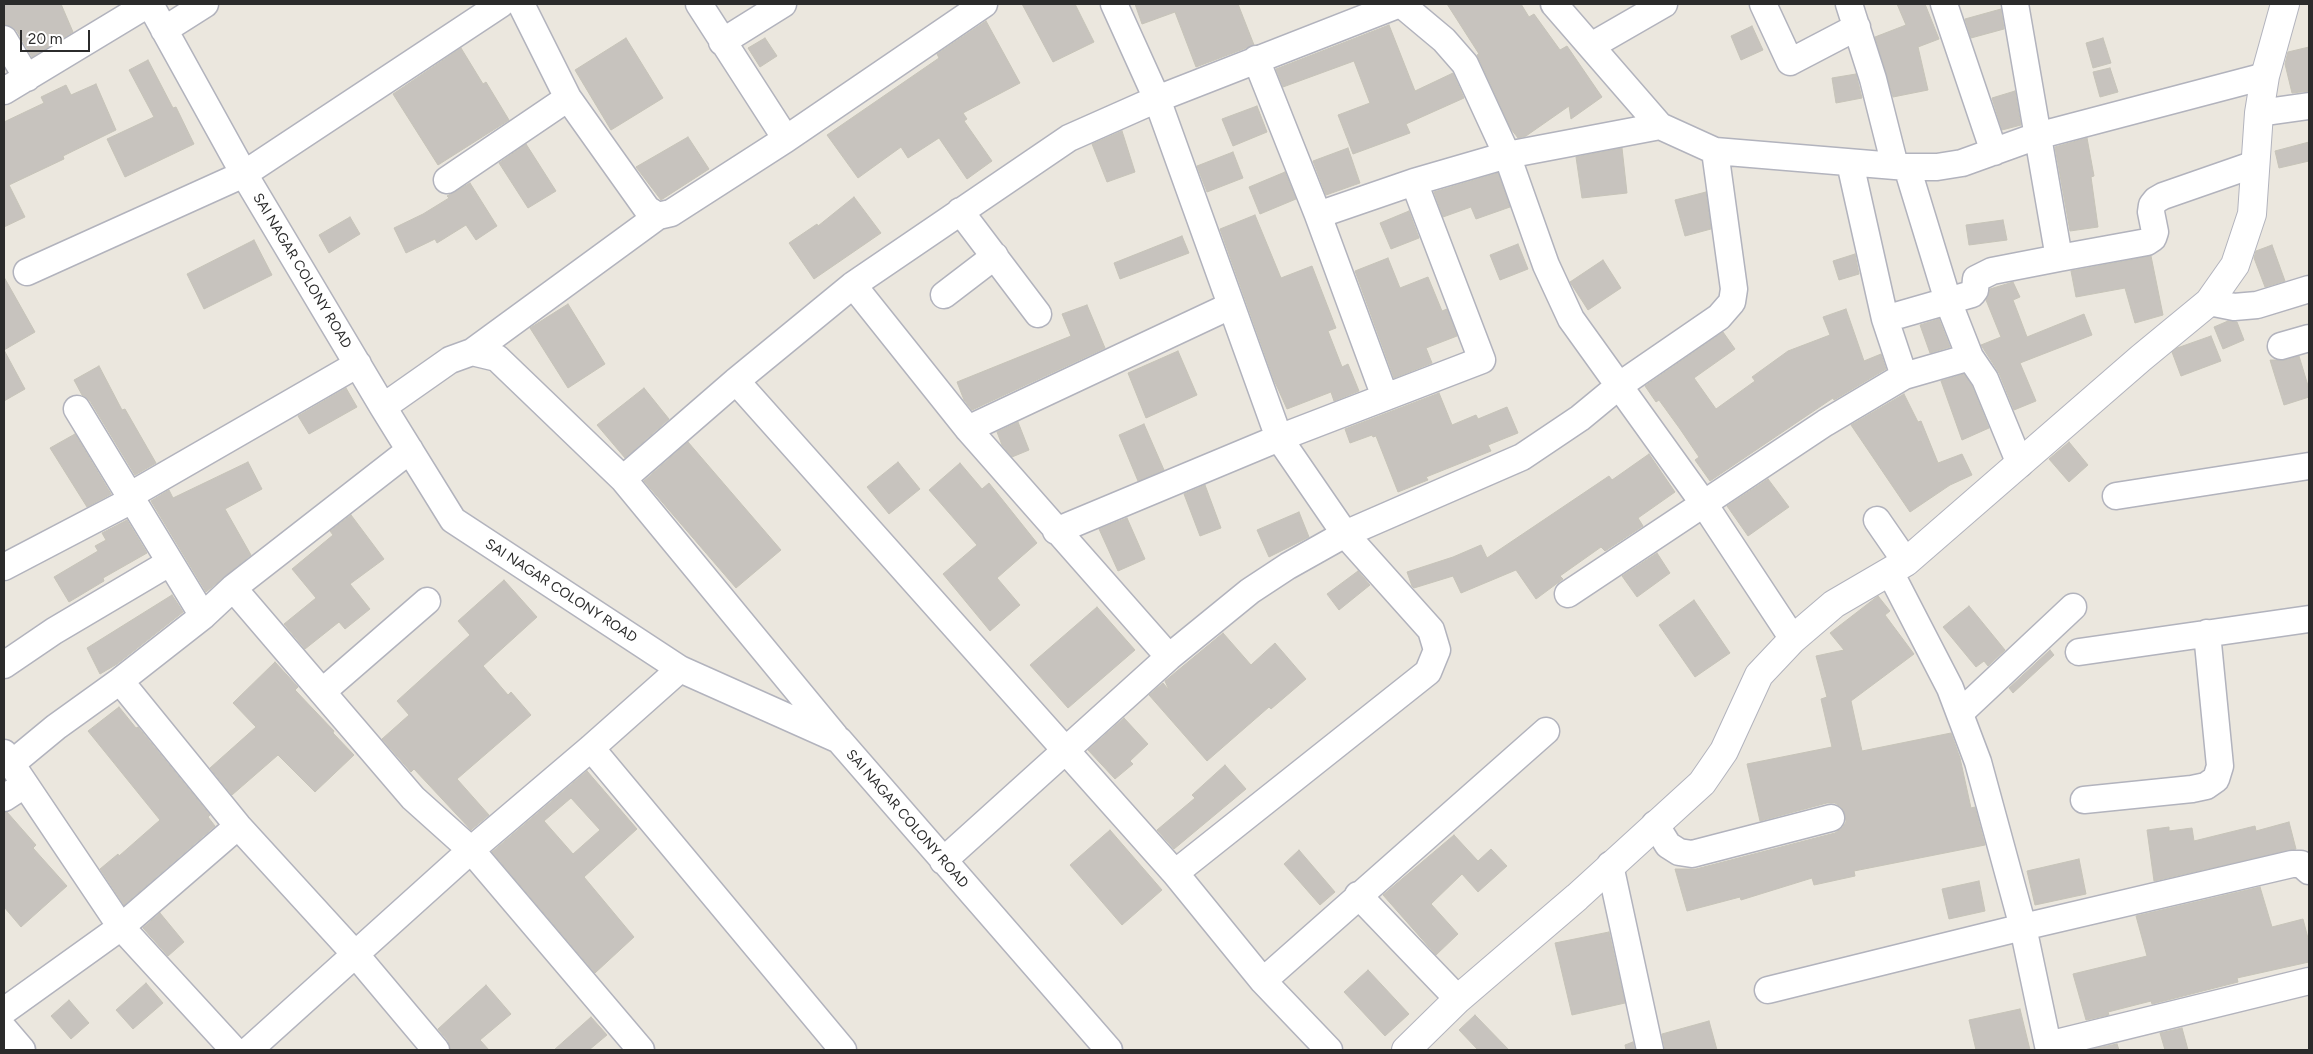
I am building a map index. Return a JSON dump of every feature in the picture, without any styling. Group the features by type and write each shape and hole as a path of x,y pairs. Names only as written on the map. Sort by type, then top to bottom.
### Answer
{"street":[{"name":"SAI NAGAR COLONY ROAD","path":"149,4 244,174 453,520 680,669 839,740 1109,1050"},
{"path":"4,91 149,4"},
{"path":"164,30 205,4"},
{"path":"27,272 244,174 501,4"},
{"path":"521,4 568,98 647,209 658,216"},
{"path":"699,4 786,139"},
{"path":"722,42 783,4"},
{"path":"383,407 450,360 472,352 658,216 671,214 786,139 984,4"},
{"path":"624,479 736,381 853,285 1069,138 1157,99 1400,4 1444,40 1465,64 1507,155 1546,265 1571,319 1704,504 1793,639"},
{"path":"1554,4 1660,126 1715,151 1901,167 1937,167 1962,163 2038,136 2265,76"},
{"path":"1590,46 1664,4"},
{"path":"1763,4 1790,62 1853,15 1901,167 1948,301 1970,357 1985,379 2020,464"},
{"path":"1944,4 1994,152"},
{"path":"2015,4 2059,258"},
{"path":"1406,1050 1458,999 1577,897 1702,783 1724,751 1759,675 1793,639 1834,604 1898,567 2209,302 2235,266 2252,214 2259,114 2265,76 2285,4"},
{"path":"1117,5 1157,99 1278,438 1345,534 1431,630 1437,650 1428,672 1175,873"},
{"path":"4,39 27,78"},
{"path":"1256,59 1318,215 1385,397"},
{"path":"447,180 568,98"},
{"path":"2259,114 2309,106"},
{"path":"1318,215 1414,182 1507,155 1660,126"},
{"path":"943,861 1169,657 1250,591 1288,566 1345,534 1522,457 1580,418 1620,385 1719,317 1732,302 1734,289 1715,151"},
{"path":"1850,163 1885,319 1904,376"},
{"path":"1885,319 1972,294 1975,290 1976,278 1992,270 2147,242 2154,238 2155,232 2151,212 2152,205 2156,200 2255,164"},
{"path":"1056,531 1278,438 1482,360 1414,182"},
{"path":"960,211 1038,314"},
{"path":"944,295 995,256"},
{"path":"853,285 968,429 1169,657"},
{"path":"2209,302 2234,307 2257,305 2309,289"},
{"path":"968,429 1230,306"},
{"path":"2281,346 2309,338"},
{"path":"472,352 497,358 624,479 839,740"},
{"path":"1568,594 1825,423 1904,376 1970,357"},
{"path":"4,567 130,498 358,364"},
{"path":"736,381 1175,873 1263,981 1329,1050"},
{"path":"77,409 203,616"},
{"path":"234,1050 122,927 10,775 56,727 120,681 203,616 234,588 410,450"},
{"path":"2116,496 2309,466"},
{"path":"1877,520 1950,688 1978,762 2023,927 2049,1048 2309,981"},
{"path":"4,665 54,631 169,563"},
{"path":"234,588 413,798 470,850 642,1050"},
{"path":"322,692 427,601"},
{"path":"1960,713 2073,607"},
{"path":"2080,652 2309,619"},
{"path":"2084,800 2192,789 2206,786 2216,779 2220,766 2207,633"},
{"path":"249,1050 470,850 591,748 680,669"},
{"path":"120,681 238,826 356,955 436,1050"},
{"path":"1263,981 1358,895 1546,731"},
{"path":"591,748 843,1050"},
{"path":"1655,824 1668,845 1679,852 1692,854 1831,818"},
{"path":"4,1010 122,927 238,826"},
{"path":"1768,990 2023,927 2292,864 2301,864 2309,871"},
{"path":"1610,865 1650,1050"},
{"path":"1358,895 1458,999"},
{"path":"4,1029 22,1050"}],"building":[{"path":"4,4 61,4 73,32 32,57 17,31 11,26 4,24"},
{"path":"1022,4 1075,4 1094,42 1053,62"},
{"path":"1135,4 1238,4 1254,45 1196,67 1175,12 1142,24"},
{"path":"1447,4 1521,4 1529,17 1534,14 1560,50 1567,46 1602,97 1571,119 1569,106 1526,136 1518,138 1511,129 1477,55 1479,54"},
{"path":"1897,4 1925,4 1939,39 1918,47 1928,90 1893,97 1875,37 1906,25"},
{"path":"2001,9 2004,29 1971,38 1965,19"},
{"path":"986,21 1020,83 963,113 967,119 964,121 992,161 967,179 939,138 908,158 901,147 858,178 827,135 939,58 937,54"},
{"path":"1389,25 1415,91 1453,73 1464,98 1406,124 1410,133 1353,154 1338,115 1370,103 1354,61 1283,87 1276,69"},
{"path":"1752,26 1763,50 1741,60 1731,36"},
{"path":"626,38 663,98 611,130 575,70"},
{"path":"765,38 777,56 760,67 748,48"},
{"path":"2103,38 2111,63 2093,68 2086,43"},
{"path":"2309,47 2309,91 2292,93 2285,64 2288,52"},
{"path":"461,48 483,84 486,82 509,120 438,165 393,94"},
{"path":"148,60 173,108 176,107 194,144 125,177 107,139 154,117 129,70"},
{"path":"2110,68 2118,92 2100,97 2093,72"},
{"path":"1856,74 1862,98 1836,103 1832,78"},
{"path":"96,84 116,130 63,156 64,159 9,185 25,217 4,227 4,122 44,103 41,97 66,85 71,95"},
{"path":"2015,91 2021,125 2002,130 1992,98"},
{"path":"1257,106 1267,132 1233,146 1222,119"},
{"path":"1122,131 1135,172 1107,182 1092,144"},
{"path":"688,137 709,169 661,200 636,167"},
{"path":"2087,138 2094,176 2091,177 2098,227 2070,231 2055,147"},
{"path":"2309,142 2309,161 2279,168 2275,151"},
{"path":"526,144 556,191 528,208 499,163"},
{"path":"1348,148 1360,183 1326,195 1313,161"},
{"path":"1622,148 1627,193 1582,198 1576,157"},
{"path":"1233,152 1243,178 1207,192 1197,166"},
{"path":"1285,172 1296,199 1260,214 1249,187"},
{"path":"1498,173 1510,207 1476,219 1471,207 1443,217 1434,192"},
{"path":"470,183 497,226 476,240 466,225 437,243 435,239 406,253 394,228 423,214 449,198 447,196"},
{"path":"1706,192 1711,229 1685,236 1675,200"},
{"path":"854,197 881,233 814,279 789,243 817,224 818,226"},
{"path":"1409,211 1419,238 1391,249 1380,223"},
{"path":"1255,215 1281,278 1312,266 1336,328 1328,331 1342,367 1348,364 1359,391 1334,401 1331,392 1287,409 1274,380 1220,229"},
{"path":"350,217 360,234 329,253 319,235"},
{"path":"2003,220 2007,240 1969,245 1966,225"},
{"path":"1182,236 1189,253 1120,279 1114,263"},
{"path":"254,240 272,275 204,309 187,274"},
{"path":"1518,244 1528,269 1500,280 1490,255"},
{"path":"2272,245 2285,281 2265,287 2254,258 2256,251"},
{"path":"1855,254 1859,274 1839,280 1833,261"},
{"path":"2151,256 2163,315 2135,323 2125,288 2076,297 2071,271"},
{"path":"1388,258 1400,288 1428,277 1442,311 1447,309 1457,336 1426,348 1432,363 1394,378 1355,271"},
{"path":"1603,260 1621,288 1588,310 1570,282"},
{"path":"4,277 35,332 4,350"},
{"path":"2013,282 2020,297 2013,300 2027,337 2084,314 2092,335 2020,363 2036,401 2014,410 1999,373 1981,345 2001,337 1986,300 1990,289"},
{"path":"568,304 605,364 568,388 530,328"},
{"path":"1087,305 1105,348 972,410 964,400 957,382 1071,336 1062,314"},
{"path":"1846,309 1864,361 1881,354 1886,369 1834,400 1833,398 1710,481 1695,460 1699,457 1680,429 1659,400 1656,402 1645,386 1723,332 1735,349 1694,378 1716,409 1755,381 1752,377 1788,351 1830,335 1823,317"},
{"path":"1939,319 1950,347 1930,353 1920,325"},
{"path":"2228,321 2237,322 2244,340 2223,349 2214,327"},
{"path":"2211,336 2221,361 2181,376 2172,352 2177,348"},
{"path":"4,350 25,389 4,401"},
{"path":"1178,351 1197,395 1146,418 1128,373"},
{"path":"2299,356 2309,389 2309,397 2284,405 2270,360 2285,360"},
{"path":"99,366 122,410 125,409 156,463 135,475 90,401 82,395 74,380"},
{"path":"1964,374 1972,386 1989,428 1962,440 1941,381"},
{"path":"346,388 357,407 309,434 298,416"},
{"path":"644,388 669,419 625,458 597,425"},
{"path":"1439,393 1452,425 1476,415 1478,419 1507,407 1518,433 1488,445 1491,451 1426,477 1428,480 1398,492 1376,436 1373,437 1372,435 1350,443 1345,429"},
{"path":"1904,394 1918,422 1921,421 1938,463 1962,454 1972,475 1950,485 1910,512 1851,425"},
{"path":"1018,422 1029,450 1012,457 1002,445 997,432"},
{"path":"1144,424 1164,470 1138,481 1119,435"},
{"path":"75,434 111,494 87,507 50,448"},
{"path":"688,442 781,550 736,588 644,481"},
{"path":"2069,442 2088,465 2069,482 2049,459"},
{"path":"1649,454 1675,492 1638,518 1643,526 1605,551 1601,547 1560,576 1563,579 1536,599 1516,570 1461,593 1453,576 1414,588 1412,586 1407,572 1453,557 1481,545 1487,558 1609,476 1612,480"},
{"path":"248,462 262,489 225,509 251,555 206,592 151,501 169,490 173,498"},
{"path":"898,462 920,489 889,514 867,487"},
{"path":"960,463 982,489 989,483 1037,543 997,578 1020,605 990,631 943,574 977,545 929,490"},
{"path":"1768,479 1789,507 1748,536 1727,506"},
{"path":"1205,485 1221,528 1200,536 1184,494"},
{"path":"1299,512 1309,537 1269,557 1257,530"},
{"path":"351,515 384,559 350,584 370,609 345,629 339,622 305,649 284,624 316,598 292,569 333,535 330,531"},
{"path":"1127,518 1145,559 1118,571 1099,529"},
{"path":"127,520 147,553 103,578 104,581 69,602 54,577 98,551 95,546 106,540 102,533"},
{"path":"1657,553 1670,573 1637,597 1622,576"},
{"path":"1358,571 1370,585 1339,610 1327,594"},
{"path":"504,580 537,617 483,666 508,695 511,692 531,715 457,779 489,815 471,830 414,769 411,772 382,739 409,715 397,701 470,635 458,621"},
{"path":"172,595 183,612 117,664 100,674 87,648"},
{"path":"1878,596 1890,611 1885,615 1914,654 1851,701 1862,751 1951,733 1960,758 1971,808 1975,807 1985,845 1854,871 1855,876 1814,885 1812,878 1741,900 1740,897 1687,911 1675,869 1696,869 1835,833 1846,822 1845,814 1841,807 1835,803 1827,803 1760,821 1747,764 1832,747 1821,699 1827,697 1816,656 1844,650 1830,633"},
{"path":"1694,600 1730,653 1695,677 1659,625"},
{"path":"1969,606 2005,650 1988,666 1984,661 1976,667 1943,627"},
{"path":"1097,607 1135,650 1068,708 1030,665"},
{"path":"1223,633 1251,665 1275,643 1306,679 1271,709 1269,707 1207,761 1149,695 1163,683 1169,690 1165,681"},
{"path":"2050,650 2054,655 2013,693 2009,688"},
{"path":"275,662 298,687 295,690 354,755 315,792 278,755 232,795 210,768 256,727 233,703"},
{"path":"119,707 136,728 138,727 210,815 208,817 215,826 124,905 100,869 118,854 119,856 160,820 88,731"},
{"path":"1124,718 1148,744 1130,761 1133,764 1115,779 1088,750"},
{"path":"1225,765 1246,789 1174,849 1157,830 1195,798 1192,795"},
{"path":"587,771 637,829 584,877 634,937 595,973 492,852","holes":["571,798 600,830 573,854 544,821"]},
{"path":"7,812 36,845 33,848 67,886 21,927 4,907 4,813"},
{"path":"2289,822 2296,849 2154,881 2147,830 2169,827 2169,831 2192,828 2194,841 2255,826 2256,831"},
{"path":"1110,830 1162,890 1122,925 1070,865"},
{"path":"1454,835 1478,861 1491,849 1507,866 1478,892 1462,874 1431,904 1458,934 1436,955 1383,895"},
{"path":"1299,850 1335,892 1320,905 1284,864"},
{"path":"2079,859 2086,894 2035,905 2027,871"},
{"path":"1979,881 1985,911 1949,919 1942,889"},
{"path":"2260,887 2272,927 2303,919 2309,942 2309,962 2237,978 2238,982 2152,1004 2151,1001 2108,1012 2109,1015 2086,1020 2073,974 2147,956 2136,916"},
{"path":"160,913 184,942 168,956 143,928"},
{"path":"1609,932 1625,1003 1572,1015 1555,943"},
{"path":"1368,970 1409,1014 1385,1036 1344,992"},
{"path":"146,983 163,1003 133,1029 116,1010"},
{"path":"486,985 511,1014 480,1040 489,1050 451,1050 448,1041 438,1029"},
{"path":"69,1000 89,1023 71,1039 51,1016"},
{"path":"2020,1009 2030,1050 1976,1050 1969,1020"},
{"path":"1475,1015 1509,1050 1478,1050 1459,1030"},
{"path":"591,1017 607,1035 589,1050 554,1050"},
{"path":"1709,1021 1717,1050 1665,1050 1662,1034"},
{"path":"2182,1028 2188,1050 2165,1050 2160,1033"},
{"path":"1633,1042 1635,1050 1626,1050 1625,1045"},
{"path":"2117,1044 2119,1050 2093,1049"}]}
